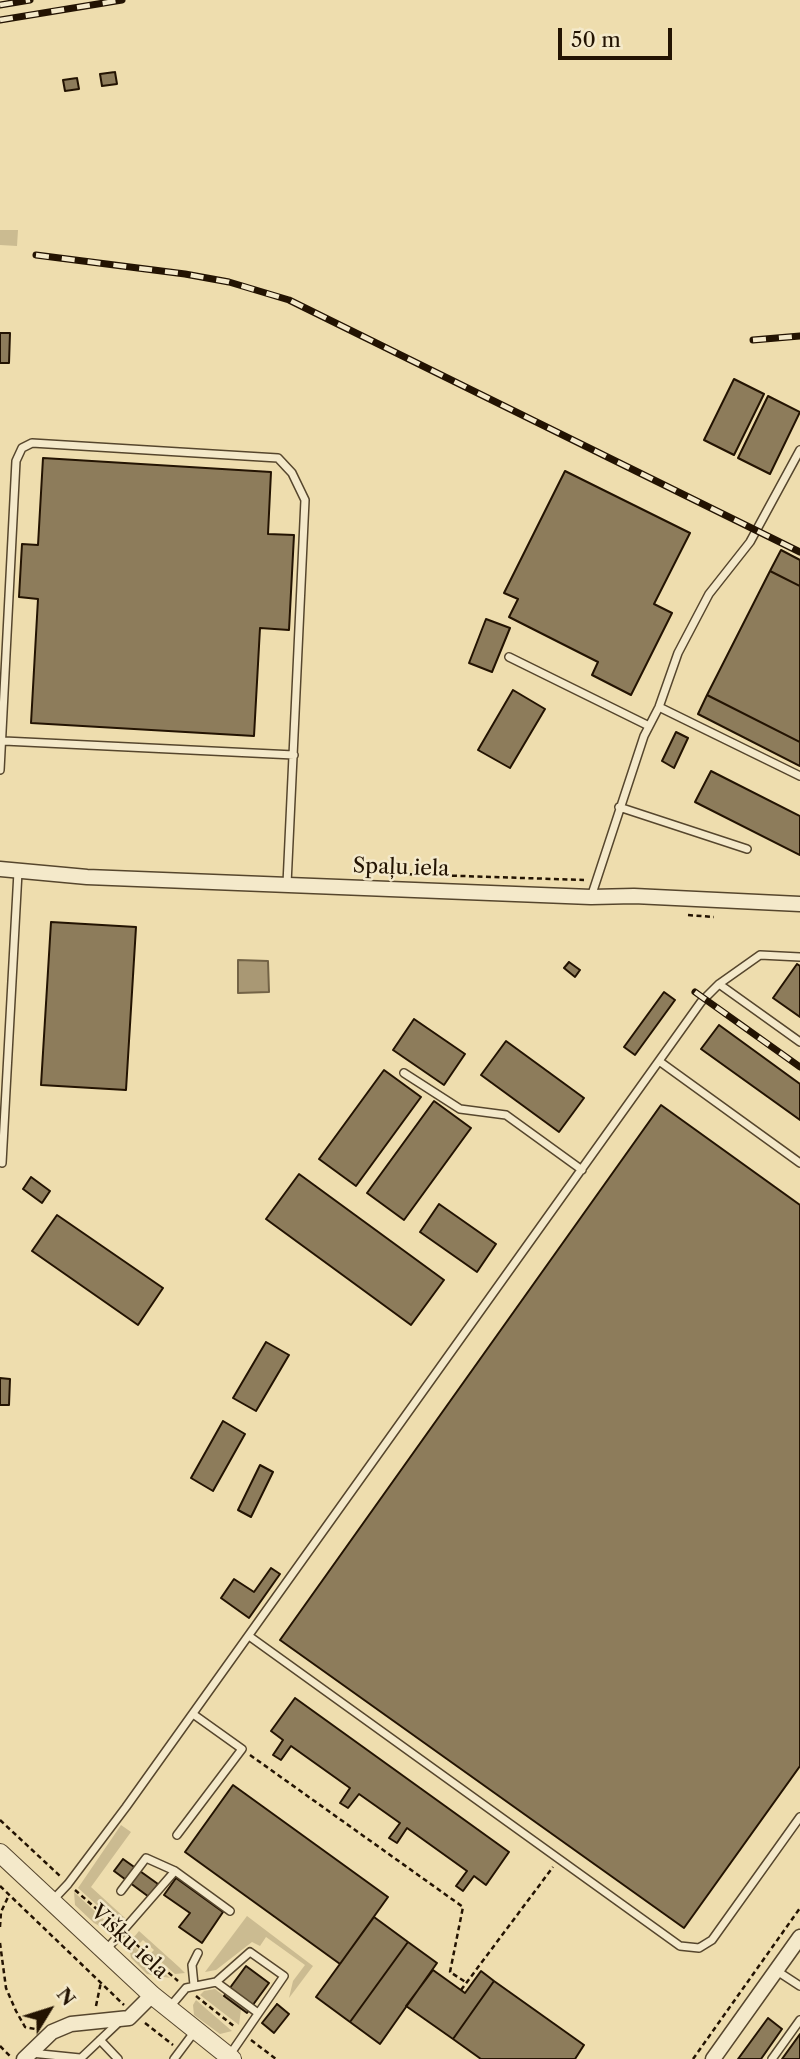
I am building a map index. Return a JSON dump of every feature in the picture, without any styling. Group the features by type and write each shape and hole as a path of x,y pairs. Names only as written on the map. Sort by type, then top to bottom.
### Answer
{"street":[{"name":"Spaļu iela","path":"0,869 87,877 591,897 634,895 800,904"},
{"name":"Višķu iela","path":"0,1853 152,1995 230,2058"},
{"path":"713,2059 800,1937"},
{"path":"28,2056 50,2034 71,2024 128,2016 152,1995"}],"lane":[{"path":"0,770 4,741 16,461 22,448 32,443 278,458 292,474 305,500 287,885"},
{"path":"591,897 620,807 678,653 709,594 750,541 800,450"},
{"path":"509,657 649,726"},
{"path":"659,707 800,776"},
{"path":"4,741 294,755"},
{"path":"620,807 747,849"},
{"path":"2,1163 18,872"},
{"path":"52,1901 68,1884 193,1714 701,1002 719,984 760,955 800,957"},
{"path":"719,984 800,1042"},
{"path":"659,1061 800,1163"},
{"path":"404,1073 460,1109 506,1115 582,1170"},
{"path":"249,1636 681,1946 699,1948 712,1940 800,1817"},
{"path":"177,1835 242,1749 193,1714"},
{"path":"121,1891 146,1858 175,1871 230,1911"},
{"path":"105,1951 175,1871"},
{"path":"169,2009 190,1987 216,1982 250,1952 284,1976 230,2058"},
{"path":"190,1987 192,1965 198,1953"},
{"path":"776,1970 800,1986"},
{"path":"216,1982 258,2013"},
{"path":"28,2056 80,2058 128,2016"},
{"path":"772,2059 800,2020"},
{"path":"174,2059 195,2031"},
{"path":"100,2040 118,2059"}],"path":[{"path":"242,1749 463,1907 450,1972 467,1983"},
{"path":"0,1820 123,1933 276,2059"},
{"path":"461,1990 559,1859"},
{"path":"0,1886 102,1982 128,2016 179,2050"},
{"path":"0,1927 1,1912 9,1895"},
{"path":"693,2059 800,1908"},
{"path":"0,1943 6,1988 16,2011 25,2026 50,2034"},
{"path":"92,2020 102,1982"},
{"path":"0,2046 13,2059"}],"shaded area":[{"path":"0,230 18,230 17,246 0,245"},
{"path":"238,960 268,961 269,992 238,993"},
{"path":"121,1825 131,1832 91,1887 125,1918 119,1925 78,1888"},
{"path":"74,1892 113,1928 107,1930 94,1923 75,1905"},
{"path":"247,1916 313,1966 289,1998 293,1981 305,1965 266,1937 260,1946 252,1942 216,1970 205,1972"},
{"path":"139,1931 185,1973 175,1974 151,1953 154,1950 143,1940 140,1943 134,1937"},
{"path":"128,1941 170,1978 147,1974 131,1958"},
{"path":"215,1989 241,2009 239,2025 200,1995 204,1991"},
{"path":"196,2000 232,2031 220,2034 194,2015 193,2005"}],"building":[{"path":"115,72 117,84 102,86 100,74"},
{"path":"77,78 79,89 65,91 63,80"},
{"path":"0,333 10,333 9,363 0,363"},
{"path":"734,379 764,394 734,455 704,440"},
{"path":"768,396 800,412 770,474 738,458"},
{"path":"43,458 271,472 268,534 294,535 289,630 260,628 254,736 31,723 38,599 19,597 22,544 38,545"},
{"path":"565,471 690,533 654,604 672,613 631,695 592,675 598,662 509,617 518,599 504,593"},
{"path":"781,550 800,560 800,586 770,571"},
{"path":"770,571 800,586 800,742 707,695"},
{"path":"486,619 510,628 492,672 469,663"},
{"path":"513,690 545,709 510,768 478,750"},
{"path":"707,695 800,742 800,766 698,714"},
{"path":"676,732 688,738 674,768 662,761"},
{"path":"711,771 800,816 800,855 695,802"},
{"path":"51,922 136,927 126,1090 41,1085"},
{"path":"569,962 580,970 575,977 564,968"},
{"path":"797,964 800,966 800,1017 773,998"},
{"path":"664,992 675,1000 635,1055 624,1047"},
{"path":"414,1019 465,1054 444,1085 393,1050"},
{"path":"719,1025 800,1084 800,1120 701,1049"},
{"path":"506,1041 584,1098 559,1132 481,1075"},
{"path":"384,1070 421,1097 356,1186 319,1159"},
{"path":"434,1101 471,1128 404,1220 367,1193"},
{"path":"661,1105 800,1205 800,1766 684,1928 280,1640"},
{"path":"299,1174 444,1280 411,1325 266,1219"},
{"path":"31,1177 50,1191 42,1203 23,1189"},
{"path":"439,1204 496,1244 477,1272 420,1232"},
{"path":"57,1215 163,1288 138,1325 32,1251"},
{"path":"266,1342 289,1355 256,1411 233,1398"},
{"path":"0,1378 10,1379 9,1405 0,1405"},
{"path":"223,1421 245,1434 213,1491 191,1478"},
{"path":"260,1465 273,1472 251,1517 238,1510"},
{"path":"271,1568 280,1574 249,1618 221,1598 234,1579 254,1592"},
{"path":"295,1698 509,1852 486,1885 474,1876 463,1891 456,1886 467,1871 407,1828 397,1843 389,1838 400,1823 359,1794 348,1808 340,1803 350,1788 291,1746 281,1760 273,1755 283,1740 271,1731"},
{"path":"233,1785 388,1897 340,1964 185,1852"},
{"path":"123,1859 158,1884 149,1897 114,1871"},
{"path":"176,1878 223,1912 202,1943 179,1927 190,1913 164,1895"},
{"path":"374,1917 408,1942 350,2022 316,1997"},
{"path":"408,1942 437,1963 380,2044 350,2022"},
{"path":"246,1966 269,1983 247,2013 224,1996"},
{"path":"433,1970 465,1993 481,1971 494,1981 453,2039 406,2006"},
{"path":"494,1981 584,2045 575,2059 481,2059 453,2039"},
{"path":"277,2004 289,2014 274,2033 262,2023"},
{"path":"768,2018 782,2029 761,2059 738,2059"},
{"path":"800,2034 800,2059 782,2059"}],"railway":[{"path":"0,5 30,0"},
{"path":"0,20 122,0"},
{"path":"36,255 185,274 229,282 289,300 800,552"},
{"path":"753,340 800,336"},
{"path":"695,992 800,1067"}]}
